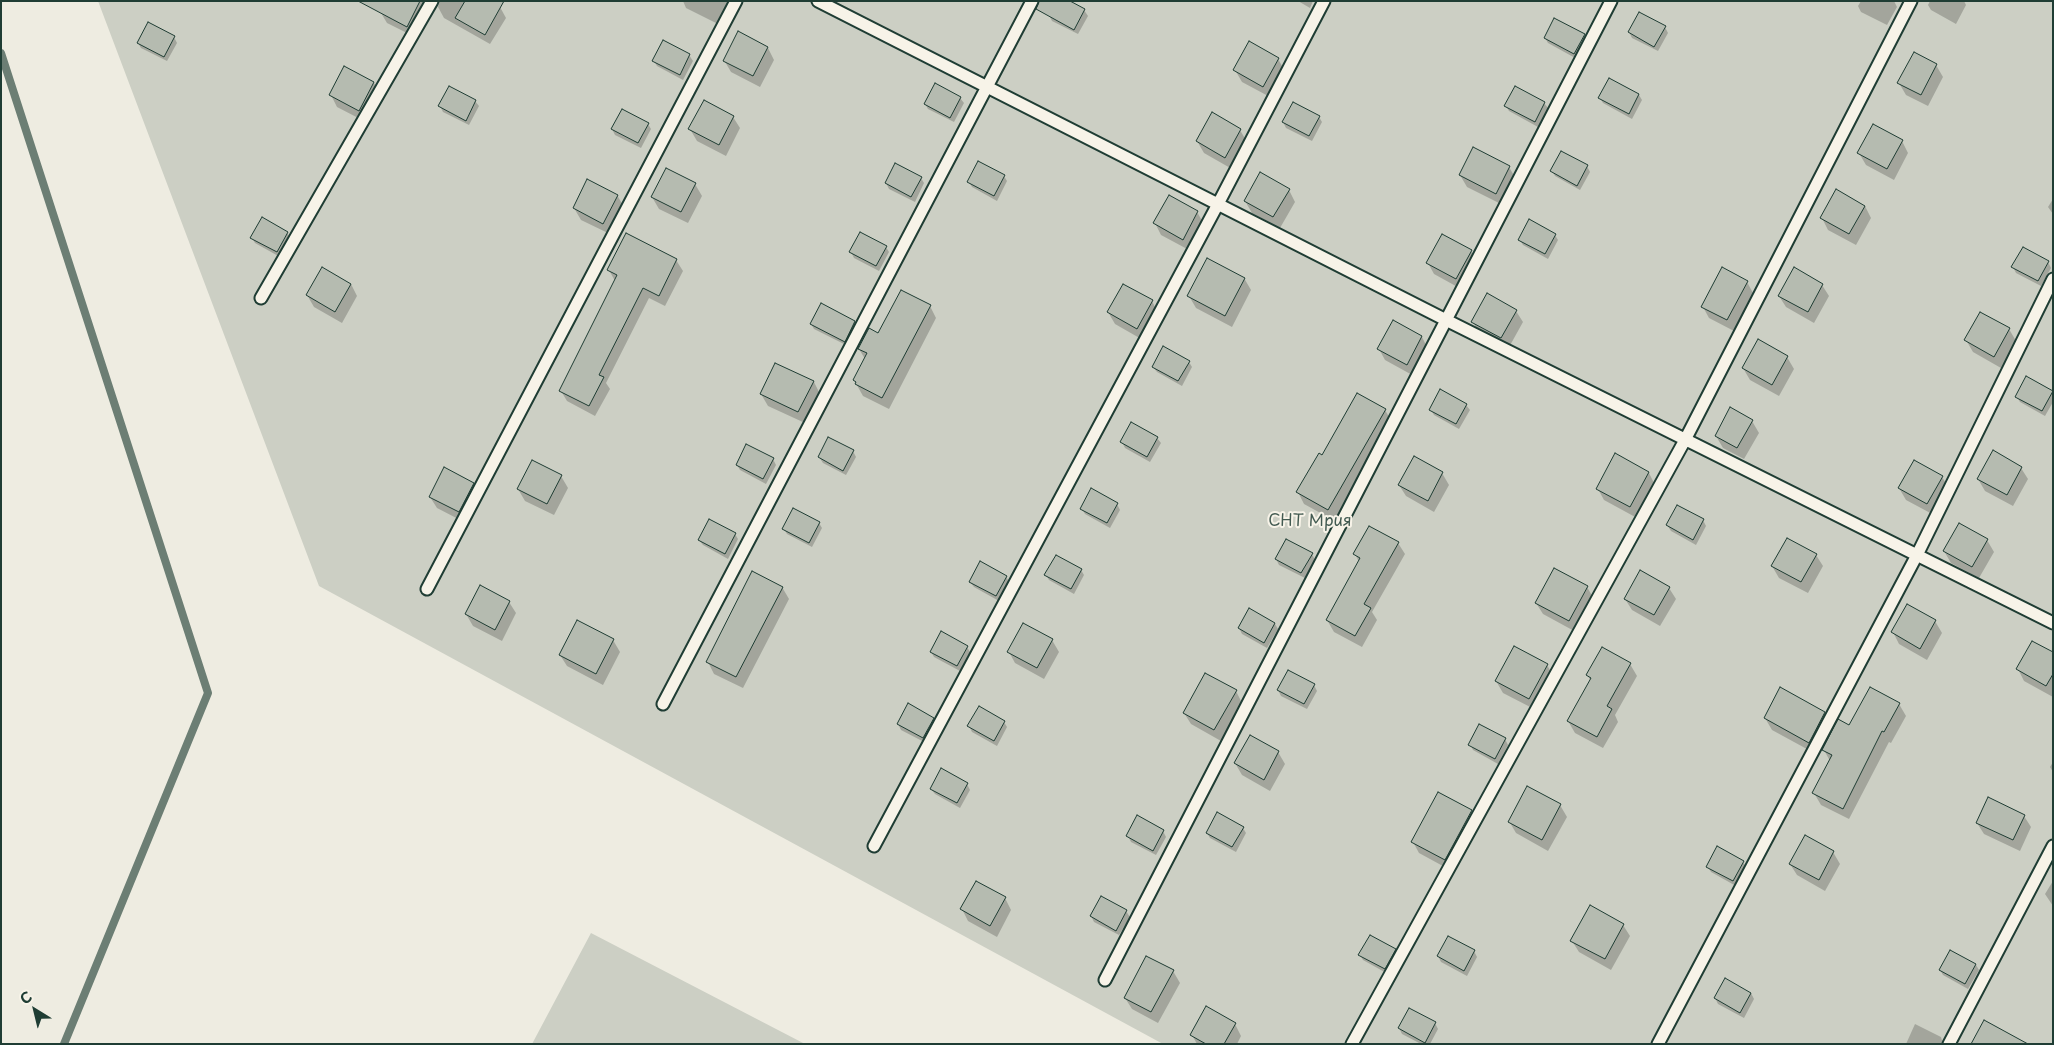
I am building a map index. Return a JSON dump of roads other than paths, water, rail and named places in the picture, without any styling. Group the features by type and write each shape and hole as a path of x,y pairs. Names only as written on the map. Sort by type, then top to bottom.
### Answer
{"lane":[{"path":"261,298 432,1"},
{"path":"427,589 736,1"},
{"path":"818,1 1446,320 2053,623"},
{"path":"662,704 1032,1"},
{"path":"874,846 1218,204 1324,1"},
{"path":"1105,980 1611,1"},
{"path":"1352,1044 1685,440 1911,1"},
{"path":"1658,1044 1917,555 2053,279"},
{"path":"1949,1044 2053,846"}],"waterway":[{"path":"1,53 208,693 64,1044"}],"park label":[{"name":"СНТ Мрия","path":"1310,522"}]}
